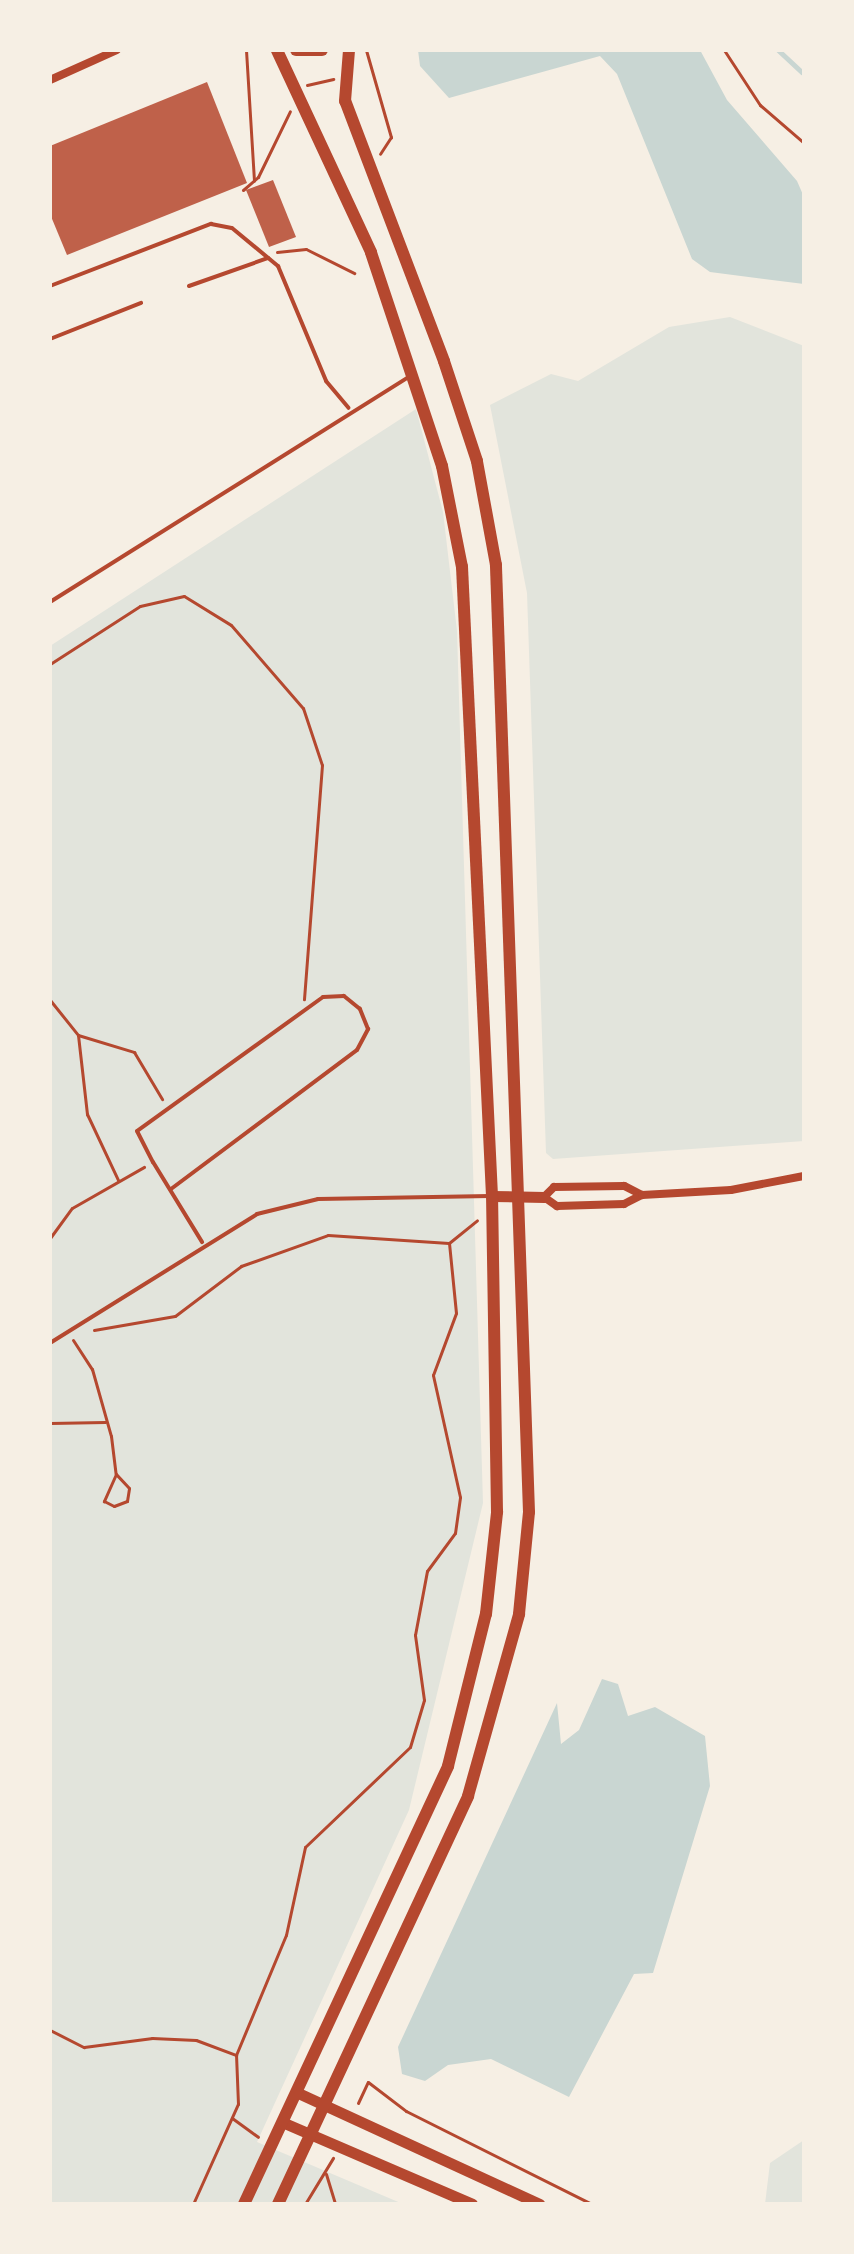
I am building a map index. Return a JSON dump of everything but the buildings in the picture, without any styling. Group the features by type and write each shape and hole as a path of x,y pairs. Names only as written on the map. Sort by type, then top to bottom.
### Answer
{"main road":[{"path":"244,2204 448,1766 467,1703 497,1512 492,1202 470,643 442,466 350,202 277,50"},
{"path":"296,50 322,50"},
{"path":"278,2204 468,1796 519,1614 529,1512 496,565 477,461 449,375 345,101 349,50"}],"street":[{"path":"50,80 117,50"},
{"path":"492,1202 520,1196 544,1197 557,1206 624,1204 642,1195 804,1176"},
{"path":"544,1197 554,1187 624,1186 642,1195"},
{"path":"296,2092 539,2204"},
{"path":"282,2122 472,2204"}],"lane":[{"path":"50,286 211,224 241,233 268,258 326,381 349,408"},
{"path":"189,286 268,258"},
{"path":"50,339 141,303"},
{"path":"50,602 349,408 412,374"},
{"path":"171,1189 357,1050 368,1029 344,996 323,997 137,1131 202,1242"},
{"path":"50,1343 202,1242 257,1214 318,1199 492,1202"}],"path":[{"path":"246,50 254,181"},
{"path":"724,50 760,105 804,143"},
{"path":"364,57 391,137"},
{"path":"307,85 334,79"},
{"path":"243,190 254,181 292,108"},
{"path":"274,253 306,249 354,273"},
{"path":"50,664 140,606 184,596 231,625 303,708 322,765 304,1011"},
{"path":"50,1000 78,1035 87,1114 118,1180"},
{"path":"78,1035 134,1052 169,1109"},
{"path":"50,1238 72,1208 153,1162"},
{"path":"116,1474 104,1488 104,1501 114,1506 127,1501 129,1488 116,1474 107,1421 92,1369 67,1332 175,1316 241,1266 328,1235 449,1243 492,1202"},
{"path":"193,2204 232,2118 236,2055 286,1935 305,1847 410,1747 424,1700 415,1635 427,1571 455,1533 460,1497 433,1375 456,1313 449,1243"},
{"path":"50,1423 107,1421"},
{"path":"50,2030 84,2047 152,2038 196,2040 236,2055"},
{"path":"366,2086 592,2204"},
{"path":"232,2118 270,2146"},
{"path":"305,2204 327,2172 335,2204"}],"shaded area":[{"path":"418,50 700,50 727,100 797,181 804,197 804,284 710,272 692,259 617,74 600,56 449,98 420,66"},
{"path":"730,317 804,346 804,1141 553,1159 546,1153 527,593 490,405 551,374 578,381 669,327"},
{"path":"416,409 443,512 457,631 483,1503 409,1810 257,2142 403,2204 50,2204 50,646"},
{"path":"602,1679 618,1684 628,1716 655,1707 705,1736 710,1786 653,1973 634,1974 569,2097 491,2059 448,2065 425,2081 402,2074 398,2047 557,1703 561,1744 579,1730"},
{"path":"804,2140 804,2204 765,2204 770,2163"}],"waterway":[{"path":"778,50 802,72"}]}
